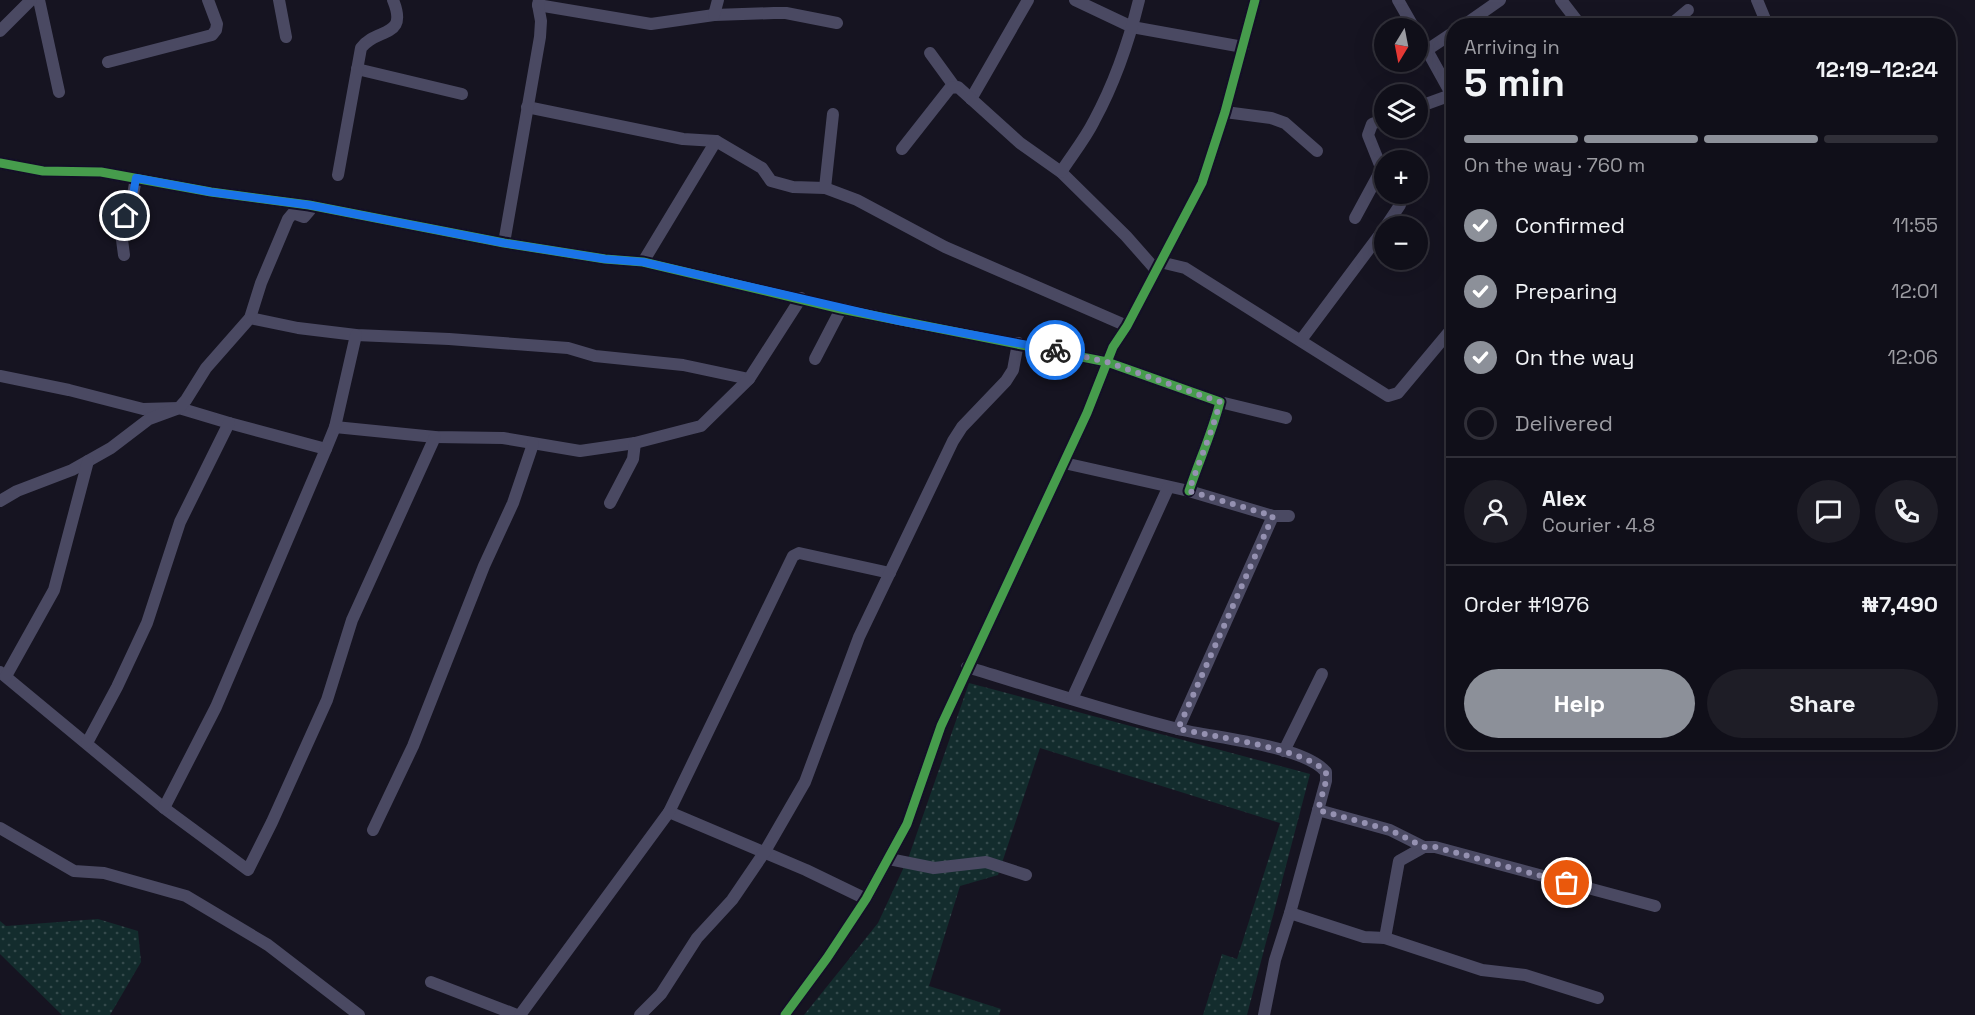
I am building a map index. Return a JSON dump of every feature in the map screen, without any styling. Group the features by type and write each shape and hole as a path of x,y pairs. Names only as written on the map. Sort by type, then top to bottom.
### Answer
{"street":[{"path":"0,31 31,0"},
{"path":"39,0 59,92"},
{"path":"108,62 212,35 217,24 208,0"},
{"path":"279,0 286,38"},
{"path":"338,175 361,48 369,39 389,32 395,27 398,11 393,0"},
{"path":"714,15 718,0"},
{"path":"971,99 1028,0"},
{"path":"1075,0 1132,27 1243,47"},
{"path":"1061,172 1095,119 1132,27 1139,0"},
{"path":"785,1015 827,958 866,899 907,824 941,726 1087,413 1113,347 1127,326 1202,183 1225,112 1255,0"},
{"path":"1398,0 1408,18"},
{"path":"1474,18 1500,0"},
{"path":"1561,0 1575,18"},
{"path":"1757,0 1764,18"},
{"path":"504,243 540,37 542,21 539,2 651,24 714,15 786,13 837,23"},
{"path":"1678,18 1688,10"},
{"path":"1428,49 1446,37"},
{"path":"930,53 954,86 958,87 1020,143 1061,172 1158,266 1185,268 1388,396 1398,393 1446,336"},
{"path":"1428,54 1446,86"},
{"path":"357,69 462,94"},
{"path":"902,150 950,88 954,86"},
{"path":"1428,104 1446,99"},
{"path":"526,107 683,139 716,141 762,168 771,181 793,187 825,188 857,200 945,247 1127,326"},
{"path":"1225,112 1271,118 1285,123 1317,151"},
{"path":"825,188 833,114"},
{"path":"1374,123 1368,135 1374,150"},
{"path":"643,262 716,141"},
{"path":"0,163 43,171 101,172 211,192 309,205 504,243 605,259 643,262 841,309 1107,362 1220,402 1286,418"},
{"path":"124,255 122,232 125,216 131,206 136,178"},
{"path":"1355,218 1374,187"},
{"path":"0,501 16,491 72,470 111,448 149,419 178,408 207,368 250,318 261,283 288,219 293,213 303,217 310,210 309,205"},
{"path":"1301,340 1374,243"},
{"path":"335,427 435,437 503,438 580,451 635,443 701,426 749,379 801,298"},
{"path":"815,359 841,309"},
{"path":"250,318 298,328 356,335 568,348 596,356 683,365 749,379"},
{"path":"164,808 216,707 335,427 356,335"},
{"path":"640,1015 661,994 686,953 732,900 764,853 805,782 859,637 953,441 962,427 1006,381 1013,370 1018,343"},
{"path":"0,376 69,390 143,409 178,408 326,449"},
{"path":"1189,491 1220,402"},
{"path":"87,743 142,633 180,522 229,423"},
{"path":"88,461 54,590 3,674 164,808 248,870 322,711 352,620 435,437"},
{"path":"610,503 633,459 635,443"},
{"path":"373,830 414,746 484,566 513,503 533,444"},
{"path":"1064,463 1189,491 1273,516 1289,516"},
{"path":"1072,699 1168,488"},
{"path":"1178,729 1273,516"},
{"path":"431,982 519,1015 669,812 793,556 799,553 890,573"},
{"path":"967,667 1178,729 1284,751 1313,761 1326,772 1326,781 1272,971 1265,1015"},
{"path":"1284,751 1322,674"},
{"path":"1318,810 1390,830 1424,847 1435,847 1655,906"},
{"path":"669,812 866,899"},
{"path":"0,828 74,871 104,873 186,896 268,945 359,1015"},
{"path":"1385,938 1399,861 1424,847"},
{"path":"889,859 934,868 987,862 1026,875"},
{"path":"1290,913 1364,937 1385,938 1482,970 1525,975 1598,998"}],"green space":[{"path":"969,683 1310,774 1247,1015 1203,1015 1222,954 1237,959 1280,823 1040,748 998,875 960,886 929,986 1001,1009 999,1015 804,1015 878,923 909,856"},
{"path":"98,919 138,931 141,962 110,1015 62,1015 0,954 0,921 6,926"}],"cycle path":[{"path":"785,1015 827,958 866,899 907,824 941,726 1087,413 1113,347 1127,326 1202,183 1225,112 1255,0"},
{"path":"0,163 43,171 101,172 211,192 309,205 504,243 605,259 643,262 841,309 1107,362 1220,402 1189,491"}],"way so far":[{"path":"1055,350 1107,362 1220,402 1189,491 1273,516 1178,729 1284,751 1313,761 1326,772 1326,781 1318,810 1390,830 1424,847 1435,847 1567,883"}],"route":[{"path":"125,216 131,206 136,178 211,192 309,205 504,243 605,259 643,262 841,309 1055,350"}]}
